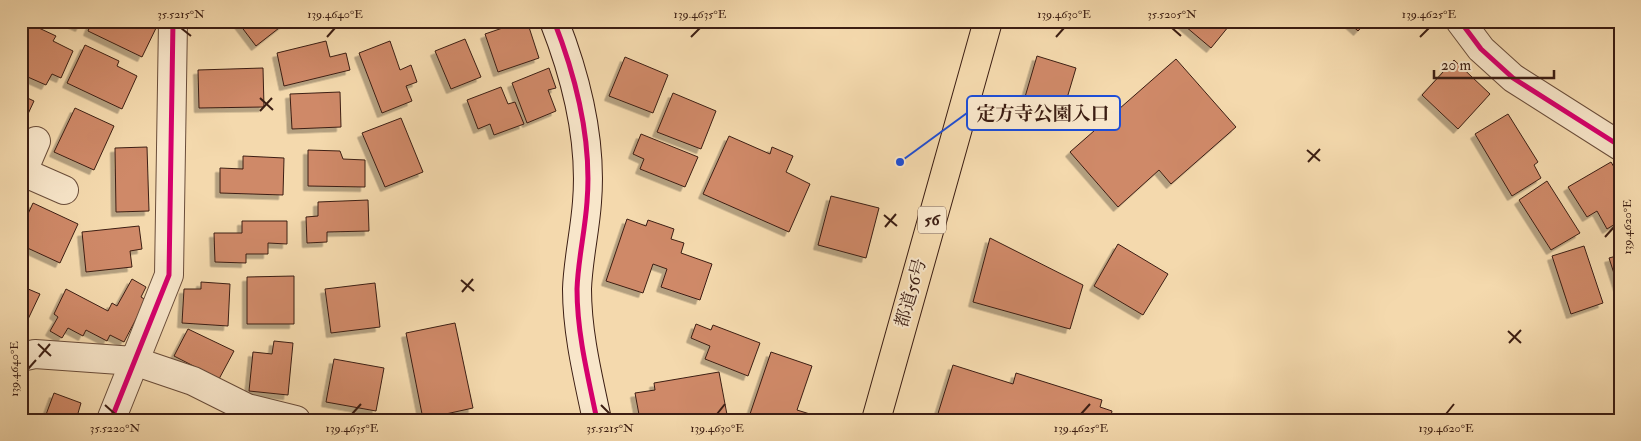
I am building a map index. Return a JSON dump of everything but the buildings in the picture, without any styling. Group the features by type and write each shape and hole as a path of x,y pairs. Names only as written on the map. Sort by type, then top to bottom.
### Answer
{"main road":[{"name":"都道56号","path":"876,420 988,21"}],"street":[{"path":"111,420 169,275 173,21"},
{"path":"554,21 573,81 582,118 587,160 588,201 578,289 582,345 597,420"},
{"path":"1460,21 1481,49 1513,78 1620,146"},
{"path":"36,141 22,174 64,190"},
{"path":"21,357 35,354 134,361 193,381 247,408 296,420"}],"cycle path":[{"path":"111,420 169,275 173,21"},
{"path":"554,21 569,64 585,133 588,179 587,202 580,256 577,305 584,355 597,420"},
{"path":"1460,21 1481,49 1513,78 1620,146"}],"place":[{"name":"定方寺公園入口","path":"900,162"}]}
